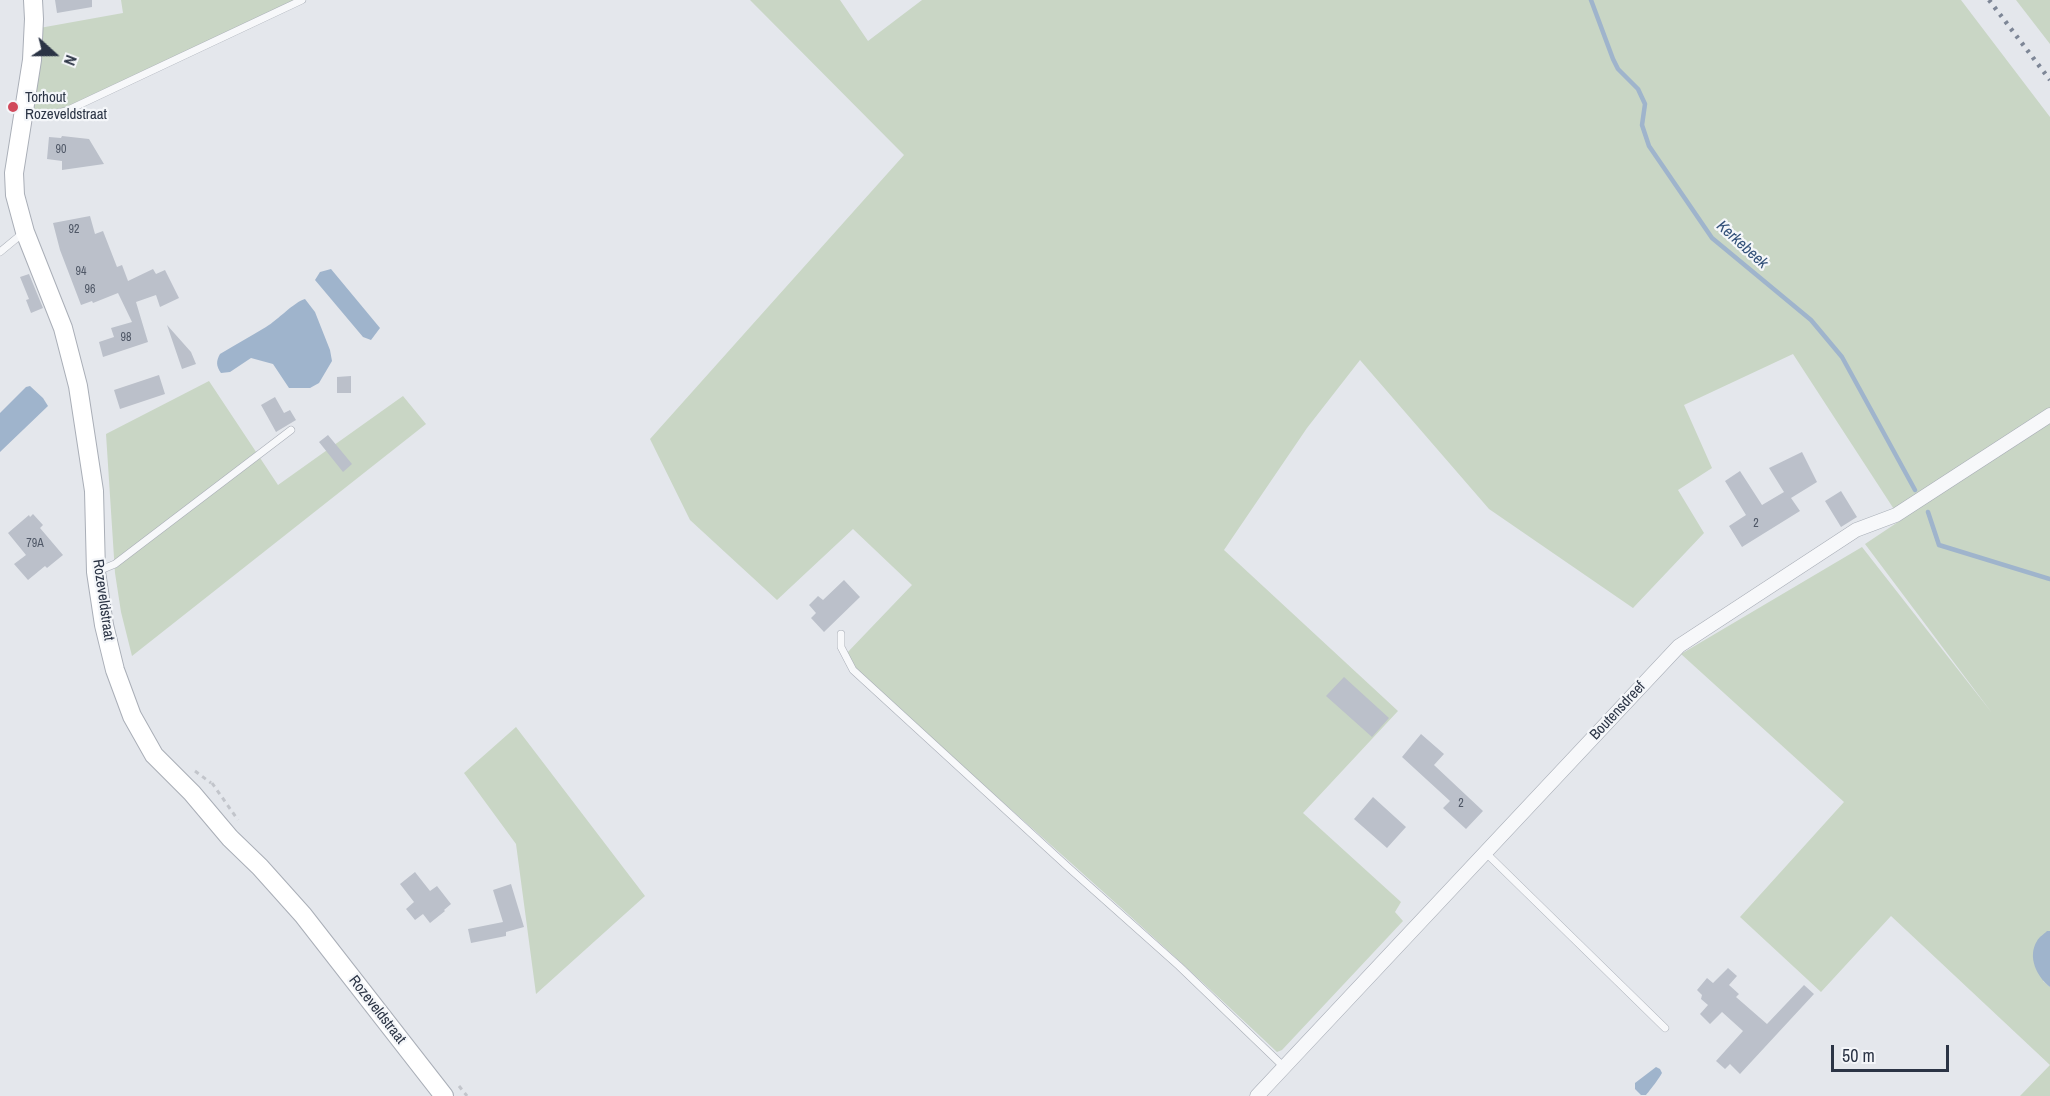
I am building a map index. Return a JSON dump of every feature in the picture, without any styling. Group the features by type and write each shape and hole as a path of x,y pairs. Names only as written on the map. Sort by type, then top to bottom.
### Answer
{"street":[{"name":"Rozeveldstraat","path":"33,0 32,60 14,173 15,195 25,232 63,328 78,386 94,491 96,572 104,625 115,670 132,716 154,755 192,793 230,838 260,867 303,915 444,1096"},
{"name":"Boutensdreef","path":"1257,1096 1679,646 1856,530 1896,515 2050,415"}],"lane":[{"path":"22,115 41,117 66,111 302,0"},
{"path":"0,252 25,232"},
{"path":"96,572 115,564 291,430"},
{"path":"841,634 841,647 853,670 1077,876 1179,966 1284,1067"},
{"path":"1485,852 1665,1028"}],"green space":[{"path":"121,0 302,0 54,115 22,115 34,29 123,13"},
{"path":"750,0 840,0 868,41 922,0 1961,0 2050,117 2050,931 2047,931 2043,981 2050,987 2050,1065 1891,916 1821,992 1740,917 1844,802 1681,654 1862,547 1992,713 1865,544 1901,520 1793,354 1684,405 1712,468 1678,490 1704,533 1633,608 1489,509 1360,360 1307,428 1224,550 1398,711 1303,813 1401,902 1395,912 1403,921 1282,1050 1277,1052 1120,907 853,670 845,655 912,585 853,529 777,600 690,520 650,439 904,155"},
{"path":"2016,0 2050,0 2050,44"},
{"path":"209,381 278,485 403,396 426,424 132,656 121,612 115,573 106,434"},
{"path":"516,727 645,896 536,994 516,844 464,773"},
{"path":"2050,1065 2050,1096 2020,1096"}],"water":[{"path":"331,269 380,328 371,340 363,337 315,280 320,272"},
{"path":"305,299 315,312 332,361 319,383 310,388 289,388 273,364 251,358 230,372 221,373 217,364 220,354 266,327"},
{"path":"30,386 48,406 0,452 0,413 26,387"},
{"path":"2047,931 2050,931 2050,987 2041,978 2033,960 2034,947"},
{"path":"1656,1067 1662,1073 1646,1095 1641,1095 1635,1089 1635,1083"}],"building":[{"path":"55,0 92,0 92,7 57,13"},
{"path":"62,136 89,139 104,164 62,170 62,161 47,159 49,137 61,138"},
{"path":"90,216 95,234 103,231 117,267 122,265 128,281 153,269 156,274 165,270 179,298 160,307 156,295 136,302 148,342 103,357 99,342 114,337 111,328 132,322 118,293 81,305 60,250 53,223"},
{"path":"29,274 43,308 31,313 26,300 29,299 20,277"},
{"path":"167,325 191,352 196,364 182,369"},
{"path":"159,375 165,394 120,409 114,390"},
{"path":"351,376 351,393 337,393 337,377"},
{"path":"275,397 284,413 290,410 296,420 276,432 261,405"},
{"path":"328,435 352,464 343,472 319,442"},
{"path":"1802,452 1817,482 1791,498 1800,511 1742,547 1729,526 1746,515 1725,481 1740,471 1762,505 1784,492 1769,468"},
{"path":"1841,491 1857,517 1841,527 1825,501"},
{"path":"33,514 43,525 40,528 63,555 28,580 14,564 26,555 8,533"},
{"path":"844,580 860,597 824,632 811,618 816,613 809,605 818,596 823,600"},
{"path":"1344,677 1389,718 1372,737 1326,696"},
{"path":"1421,734 1444,754 1434,765 1483,811 1466,829 1443,808 1450,801 1402,757"},
{"path":"1373,797 1406,827 1387,848 1354,819"},
{"path":"415,872 430,891 437,886 451,904 430,923 423,914 415,920 406,909 414,902 400,884"},
{"path":"511,884 524,927 506,932 506,936 471,943 468,929 503,922 493,890"},
{"path":"1728,968 1737,976 1729,985 1739,994 1736,997 1767,1024 1804,985 1814,994 1740,1074 1730,1064 1725,1069 1716,1061 1743,1031 1722,1012 1710,1024 1700,1014 1708,1005 1701,999 1702,995 1697,990 1707,978 1713,983"}],"waterway":[{"name":"Kerkebeek","path":"1591,0 1618,69 1638,89 1645,104 1642,125 1649,146 1712,238 1811,320 1842,357 1915,490"},
{"name":"Kerkebeek","path":"1928,512 1939,545 2050,579"}],"railway":[{"path":"1989,0 2050,80"}],"place":[{"name":"Torhout Rozeveldstraat","path":"13,107"}]}
